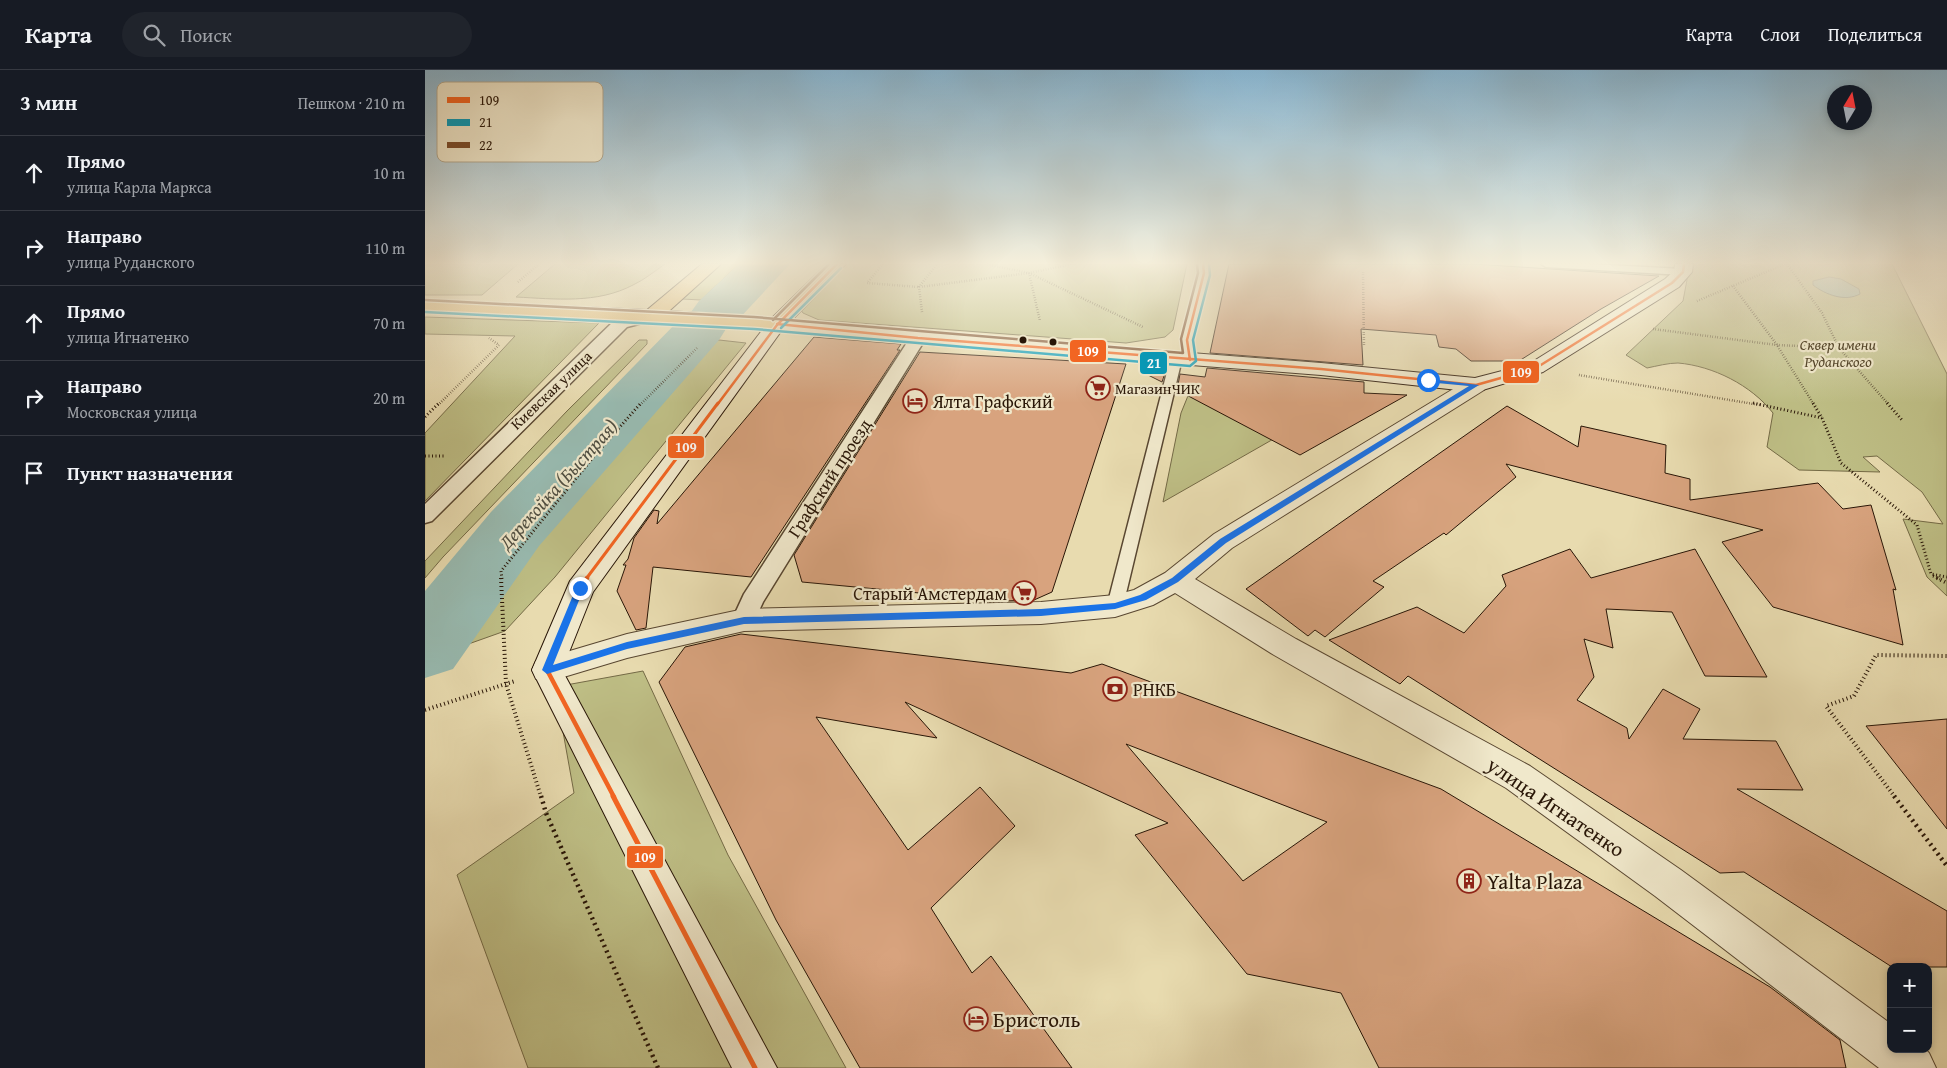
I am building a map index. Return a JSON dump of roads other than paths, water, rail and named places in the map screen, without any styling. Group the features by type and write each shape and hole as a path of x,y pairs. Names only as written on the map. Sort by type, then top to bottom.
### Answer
{"main road":[{"path":"529,311 777,324 918,338 1321,369 1476,385"},
{"path":"653,316 659,311"},
{"path":"755,1068 547,670 580,588 777,324 790,311"},
{"path":"547,670 627,646 744,620 1041,612 1115,606 1143,598 1175,580 1223,541 1476,385 1536,368 1627,311"},
{"name":"улица Игнатенко","path":"1175,580 1285,647 1518,777 1668,883 1914,1068"}],"street":[{"name":"Киевская улица","path":"425,516 621,322 653,316"},
{"name":"Графский проезд","path":"744,620 752,600 918,338"}],"lane":[{"path":"1190,360 1187,340 1194,311"},
{"path":"1115,606 1175,363 1169,358"}],"waterway":[{"name":"Дерекойка (Быстрая)","path":"425,647 515,529 700,329"}],"place":[{"name":"МагазинЧИК","path":"1098,388"},
{"name":"Ялта Графский","path":"915,401"},
{"name":"Старый Амстердам","path":"1024,593"},
{"name":"РНКБ","path":"1115,689"},
{"name":"Yalta Plaza","path":"1469,881"},
{"name":"Бристоль","path":"976,1019"}],"park label":[{"name":"Сквер имени Руданского","path":"1838,352"}]}
